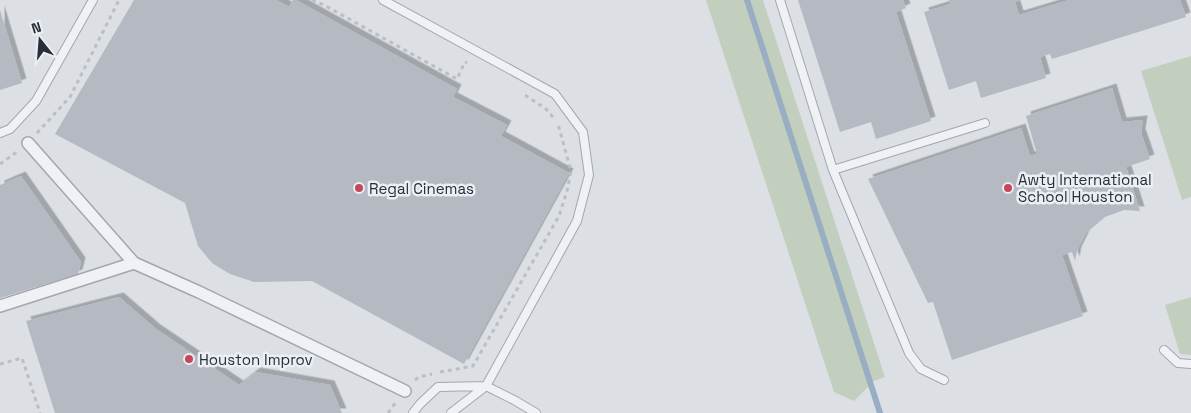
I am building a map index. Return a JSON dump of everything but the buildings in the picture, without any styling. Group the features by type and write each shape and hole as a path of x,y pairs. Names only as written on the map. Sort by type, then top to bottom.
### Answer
{"street":[{"path":"28,143 134,264 199,292 405,391"},
{"path":"0,306 134,264"}],"lane":[{"path":"0,134 10,129 36,101 93,0"},
{"path":"383,0 555,94 583,132 590,175 577,221 486,386 451,413"},
{"path":"780,0 833,170 909,353 921,369 944,380"},
{"path":"833,170 985,123"},
{"path":"1164,350 1178,363 1191,364"},
{"path":"413,413 438,387 486,386 536,413"}],"path":[{"path":"28,143 70,97 119,0"},
{"path":"312,0 457,79 465,62 474,67"},
{"path":"388,413 418,377 473,366 558,216 567,191 571,171 567,149 559,125 546,109 524,95"},
{"path":"0,364 22,358 40,413"}],"green space":[{"path":"706,0 763,0 885,377 874,381 854,401 834,392"},
{"path":"1191,56 1191,197 1182,200 1141,71"},
{"path":"1191,297 1191,355 1180,354 1165,305"}],"waterway":[{"path":"747,0 880,413"}],"place":[{"name":"Regal Cinemas","path":"359,188"},
{"name":"Awty International School Houston","path":"1008,188"},
{"name":"Houston Improv","path":"189,359"}]}
